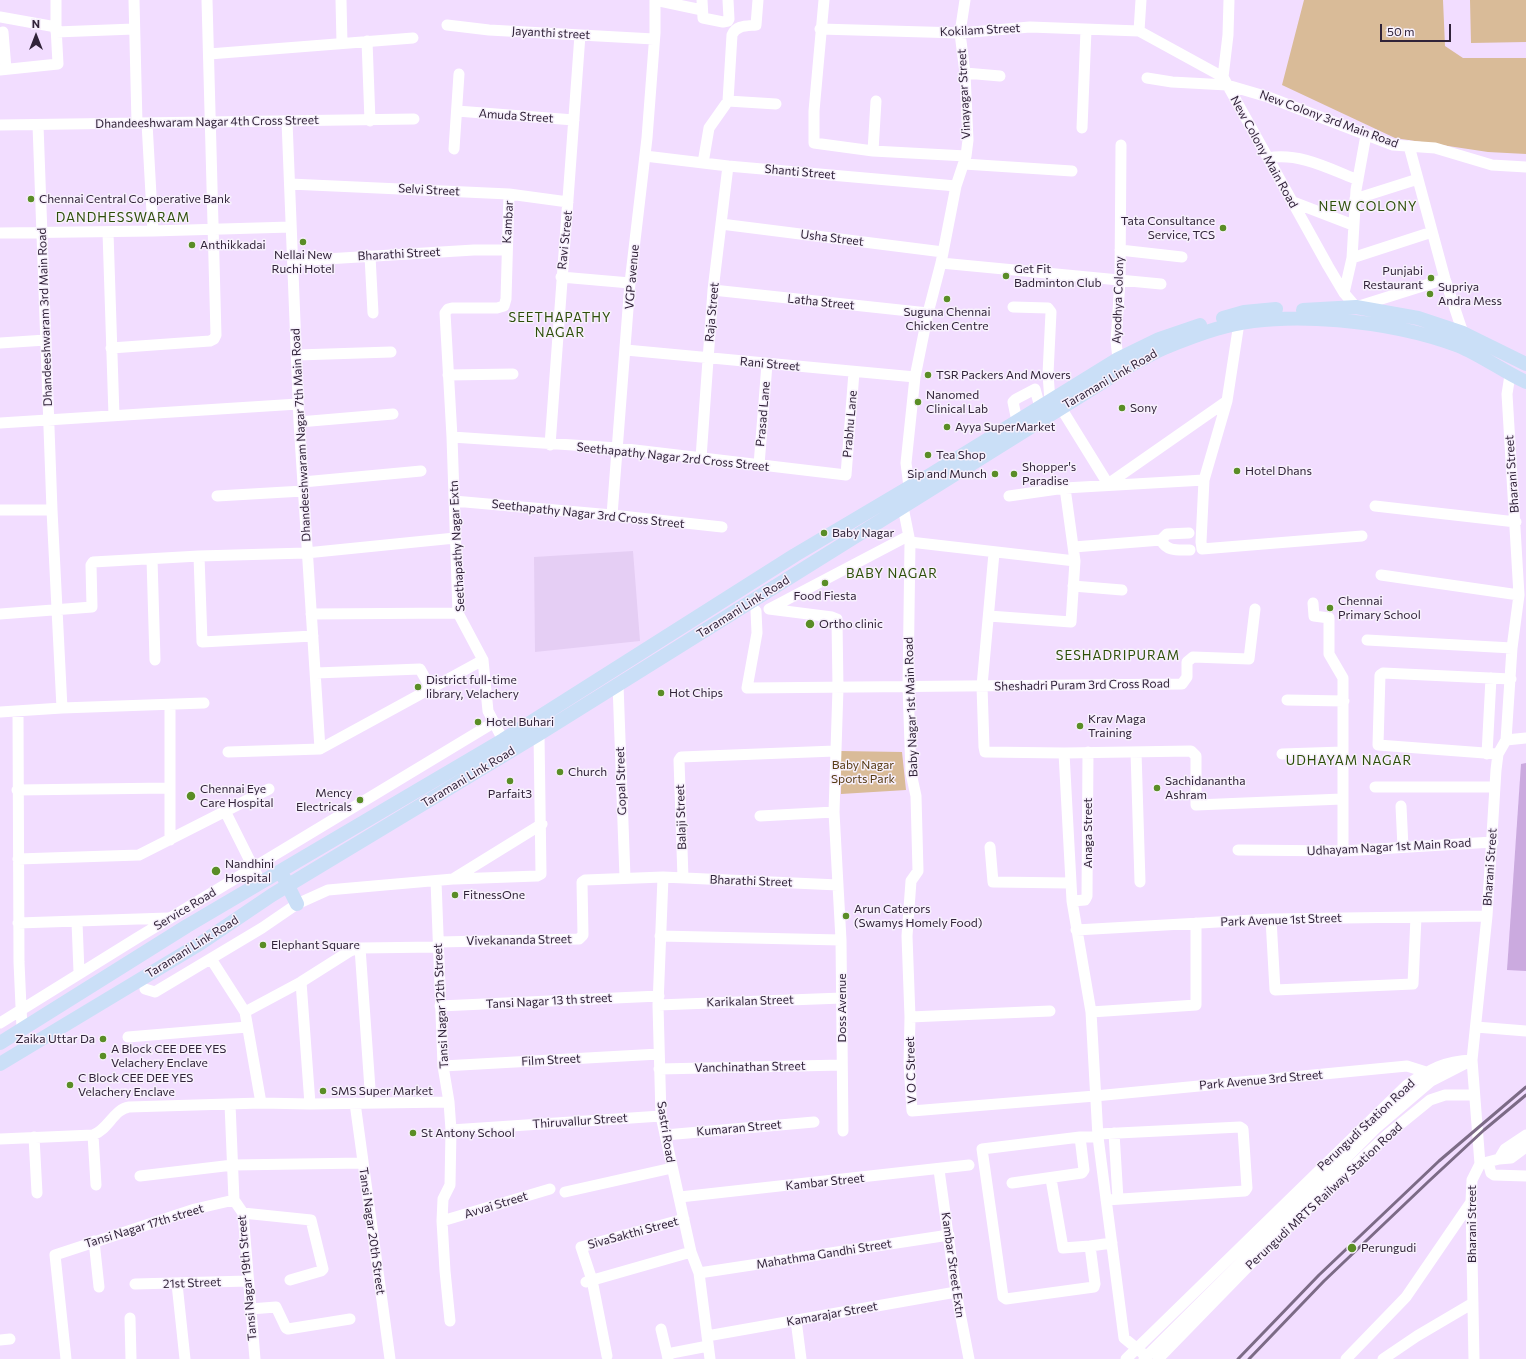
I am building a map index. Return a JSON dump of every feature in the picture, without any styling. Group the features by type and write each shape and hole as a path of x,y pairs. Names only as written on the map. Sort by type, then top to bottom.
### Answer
{"main road":[{"name":"Taramani Link Road","path":"0,1043 216,913 280,871 503,740 763,576 1017,421 1050,405 1121,364 1159,338 1244,312 1271,309 1316,310 1356,307 1418,318 1463,333 1526,364"},
{"name":"Taramani Link Road","path":"1121,364 1216,329 1240,323 1272,319 1313,319 1361,322 1414,333 1460,346 1510,375 1526,382"},
{"name":"Taramani Link Road","path":"0,1064 201,943 288,886 618,684 751,607 772,589 903,507 1050,405"},
{"path":"763,576 772,589"},
{"path":"280,871 297,904"},
{"path":"0,1053 216,913 237,906 254,908"}],"street":[{"path":"3,32 3,69 58,64 52,0"},
{"path":"54,28 56,0"},
{"path":"134,0 134,29 153,231"},
{"path":"111,348 214,339 216,335 208,54 208,0"},
{"path":"341,0 342,43"},
{"path":"655,0 702,5 705,20 726,22 729,19 728,0"},
{"name":"VGP avenue","path":"612,515 630,283 645,156 654,39 655,0"},
{"path":"703,163 709,128 728,101 732,35 734,30 740,27 756,25 758,0"},
{"path":"824,0 820,29 814,112 813,140 816,144 1072,171"},
{"name":"Vinayagar Street","path":"909,487 906,463 915,377 928,313 942,258 956,186 965,160 968,140 965,73 960,33 965,0"},
{"path":"1141,0 1139,30 1225,81"},
{"path":"1225,81 1229,0"},
{"path":"0,17 54,28 134,29"},
{"name":"Jayanthi street","path":"448,26 489,30 654,39"},
{"name":"Kokilam Street","path":"820,29 960,33 1030,27 1086,30 1139,30"},
{"path":"1082,128 1086,30"},
{"name":"Ravi Street","path":"550,445 561,277 580,35"},
{"path":"208,54 413,38"},
{"path":"367,41 370,121"},
{"path":"965,73 1000,76"},
{"path":"454,149 459,74"},
{"path":"1147,78 1172,82 1225,81"},
{"name":"New Colony 3rd Main Road","path":"1225,81 1393,145 1435,148 1492,165 1526,167"},
{"name":"New Colony Main Road","path":"1225,81 1344,293 1356,307"},
{"path":"728,101 776,104"},
{"path":"873,151 876,101"},
{"name":"Amuda Street","path":"457,112 574,120"},
{"name":"Dhandeeshwaram Nagar 4th Cross Street","path":"0,125 370,121 414,119"},
{"name":"Dhandeeshwaram Nagar 7th Main Road","path":"287,122 298,404 306,553 316,673 320,748"},
{"name":"Dhandeeshwaram 3rd Main Road","path":"38,125 52,510 62,708"},
{"path":"1344,293 1352,258 1355,199 1366,135"},
{"name":"Ayodhya Colony","path":"1121,145 1120,281 1116,341 1121,364"},
{"path":"1409,146 1445,279 1463,333"},
{"name":"Shanti Street","path":"645,156 728,166 956,186"},
{"path":"1268,158 1278,156 1294,157 1358,180"},
{"name":"Raja Street","path":"701,458 714,290 728,166"},
{"path":"1355,199 1418,179"},
{"name":"Selvi Street","path":"290,184 509,194 568,202"},
{"name":"Kambar","path":"446,343 445,313 448,309 497,308 504,306 506,299 506,250 509,194"},
{"path":"1293,202 1353,225"},
{"name":"Usha Street","path":"721,224 942,258 1120,281 1162,284"},
{"path":"0,233 108,232 291,227"},
{"path":"108,232 114,416"},
{"path":"1352,258 1432,232"},
{"name":"Bharathi Street","path":"293,261 474,250 506,250"},
{"path":"1120,250 1182,257"},
{"path":"370,256 373,313"},
{"path":"561,277 630,283"},
{"path":"1356,307 1445,279"},
{"name":"Latha Street","path":"714,290 928,313"},
{"path":"1013,307 1050,309 1050,405"},
{"path":"1240,323 1227,401 1204,480 1201,542 1202,549 1362,536"},
{"path":"0,343 46,340"},
{"name":"Seethapathy Nagar Extn","path":"446,343 452,437 458,613 483,660 488,711 503,740"},
{"name":"Rani Street","path":"626,350 708,359 915,377"},
{"path":"296,355 391,352"},
{"name":"Prasad Lane","path":"759,465 767,364"},
{"name":"Prabhu Lane","path":"846,475 854,372"},
{"path":"448,375 513,374"},
{"name":"Bharani Street","path":"1474,1359 1471,1202 1472,1180 1484,1163 1474,1095 1472,1060 1493,842 1495,787 1493,754 1506,740 1512,648 1519,595 1516,522 1507,394 1510,375"},
{"path":"1017,421 1014,400 1035,389 1049,379"},
{"path":"1035,389 1050,405 1108,484"},
{"path":"1108,484 1227,401"},
{"path":"0,423 298,404"},
{"path":"299,422 393,414"},
{"name":"Seethapathy Nagar 2rd Cross Street","path":"452,437 550,445 618,448 846,475"},
{"path":"217,496 421,471"},
{"path":"1009,496 1065,488 1108,484 1204,480"},
{"path":"989,616 1070,622 1075,561 1065,488"},
{"name":"Seethapathy Nagar 3rd Cross Street","path":"454,501 612,515 722,527"},
{"path":"1375,506 1516,522"},
{"name":"Baby Nagar 1st Main Road","path":"903,507 909,539 908,687 911,773 916,796 918,872"},
{"path":"0,510 52,510"},
{"path":"1074,546 1161,540 1167,534 1189,533"},
{"path":"0,614 92,607 91,565 93,562 199,556 306,553 455,538"},
{"path":"751,607 769,609 909,539 994,553 1075,561"},
{"path":"1161,540 1164,546 1170,549 1190,550"},
{"path":"994,553 982,686 984,747 986,752 1064,753 1191,751 1196,756 1196,805 1342,799"},
{"path":"199,556 202,642 313,636"},
{"path":"152,559 155,660"},
{"path":"1381,575 1519,595"},
{"path":"1074,586 1122,590"},
{"path":"1314,603 1314,616 1329,618 1328,654 1343,678 1342,851"},
{"name":"Sheshadri Puram 3rd Cross Road","path":"751,607 757,633 747,688 1182,684 1187,677 1187,662 1193,657 1250,659 1255,609"},
{"name":"Doss Avenue","path":"769,609 832,616 837,619 838,688 834,812 841,940 843,1131"},
{"path":"311,614 458,613"},
{"path":"1367,640 1512,648"},
{"path":"228,752 320,748 430,687 483,660"},
{"path":"316,673 420,669 430,687"},
{"path":"1491,678 1493,754 1378,745 1380,675 1383,673 1491,678 1511,680"},
{"name":"Gopal Street","path":"618,684 625,878"},
{"path":"1287,700 1344,701"},
{"path":"0,712 62,708 204,703"},
{"path":"170,705 170,840"},
{"path":"18,712 18,923 22,1030"},
{"name":"Service Road","path":"0,1023 79,972 493,723"},
{"path":"145,989 155,992 262,928 297,904 328,890 453,879 540,875 542,824 538,734"},
{"path":"1506,740 1526,738"},
{"name":"Balaji Street","path":"683,878 679,760 681,756 835,751"},
{"name":"Anaga Street","path":"1072,901 1085,900 1087,896 1088,752"},
{"path":"1136,752 1140,882"},
{"path":"1282,754 1343,752"},
{"path":"1064,753 1070,883 1076,930 1091,1012 1098,1135 1124,1338 1137,1348 1145,1358"},
{"path":"1375,787 1495,787"},
{"path":"17,790 170,788"},
{"path":"18,859 136,856 269,789"},
{"path":"1401,806 1403,847"},
{"path":"225,812 261,883"},
{"path":"760,816 834,812"},
{"path":"453,879 542,824"},
{"name":"Udhayam Nagar 1st Main Road","path":"1238,850 1342,851 1493,842"},
{"path":"990,847 992,882 1070,883"},
{"name":"V O C Street","path":"918,872 911,881 907,936 910,1017 909,1064 912,1111 1095,1096"},
{"name":"Bharathi Street","path":"663,877 838,885"},
{"name":"Vivekananda Street","path":"438,944 579,939 583,935 583,881 663,877"},
{"name":"Sastri Road","path":"663,877 658,1001 661,1116 691,1252 699,1273 710,1359"},
{"name":"Tansi Nagar 12th Street","path":"436,881 443,1066 449,1102 451,1130 450,1184 443,1199 442,1222 450,1321"},
{"path":"204,898 216,913"},
{"name":"Park Avenue 1st Street","path":"1076,930 1271,919 1487,916"},
{"path":"1271,919 1275,990 1413,984 1416,917"},
{"path":"18,923 171,918"},
{"path":"77,922 79,972"},
{"path":"1091,1012 1196,1005 1196,923"},
{"path":"660,936 841,940"},
{"path":"245,1012 301,982 350,951 360,948 438,944"},
{"path":"360,948 371,1103"},
{"path":"211,958 245,1012 261,1103"},
{"path":"301,982 310,1104"},
{"name":"Karikalan Street","path":"658,1001 842,998"},
{"name":"Tansi Nagar 13 th street","path":"440,1006 658,1001"},
{"path":"910,1017 1050,1011"},
{"path":"128,1038 247,1027"},
{"path":"1476,1027 1526,1031"},
{"name":"Film Street","path":"443,1066 659,1054"},
{"name":"Perungudi Station Road","path":"1126,1359 1407,1085 1426,1072 1451,1061 1472,1060"},
{"name":"Perungudi Station Road","path":"1145,1358 1187,1323 1376,1128 1431,1081 1472,1060"},
{"name":"Vanchinathan Street","path":"659,1069 842,1066"},
{"name":"Park Avenue 3rd Street","path":"1095,1096 1407,1066 1426,1072"},
{"name":"Perungudi MRTS Railway Station Road","path":"1187,1323 1387,1135 1430,1100 1444,1095 1474,1095"},
{"path":"0,1139 93,1135 102,1132 122,1109 126,1107 261,1103 310,1104 449,1102"},
{"name":"Tansi Nagar 20th Street","path":"355,1103 390,1359"},
{"name":"Tansi Nagar 19th Street","path":"230,1104 234,1200 243,1213 254,1359"},
{"name":"Thiruvallur Street","path":"451,1130 661,1116"},
{"name":"Kumaran Street","path":"665,1135 814,1122"},
{"path":"1090,1246 1095,1284 1094,1287 1006,1299 1003,1297 982,1149 1114,1133 1240,1127 1244,1129 1247,1188 1245,1191 1106,1200"},
{"path":"1114,1133 1118,1199"},
{"path":"93,1135 96,1186"},
{"path":"1499,1159 1505,1149 1526,1135"},
{"path":"34,1137 37,1193"},
{"path":"1012,1183 1051,1179 1083,1172 1080,1137"},
{"path":"1526,1147 1511,1158 1499,1159 1484,1163 1494,1175 1526,1176"},
{"path":"140,1176 233,1165 362,1163"},
{"name":"Kambar Street","path":"680,1197 939,1170 969,1165"},
{"path":"565,1192 672,1168"},
{"name":"Kambar Street Extn","path":"939,1170 956,1292 969,1359"},
{"path":"1051,1179 1063,1248 1112,1243"},
{"name":"Avvai Street","path":"442,1222 550,1189"},
{"name":"Tansi Nagar 17th street","path":"66,1359 55,1254 195,1209 234,1200"},
{"path":"1346,1359 1406,1297 1471,1202"},
{"path":"243,1213 311,1220 323,1269 321,1271 290,1280"},
{"name":"SivaSakthi Street","path":"588,1281 581,1246 684,1219"},
{"name":"Mahathma Gandhi Street","path":"699,1273 949,1235"},
{"path":"94,1241 98,1287"},
{"path":"607,1356 588,1281 691,1252"},
{"name":"21st Street","path":"135,1284 248,1281"},
{"path":"177,1284 185,1359"},
{"name":"Kamarajar Street","path":"668,1356 708,1341 796,1320 956,1292"},
{"path":"1383,1359 1417,1336 1473,1303"},
{"path":"250,1309 276,1307 286,1328 288,1329 350,1319"},
{"path":"130,1318 131,1359"},
{"path":"796,1320 800,1359"},
{"path":"1158,1359 1187,1323"},
{"path":"661,1329 668,1356"}],"shaded area":[{"path":"633,551 640,641 535,652 534,557"},
{"path":"1526,763 1526,971 1507,970 1521,764"}],"green space":[{"path":"1304,0 1443,0 1445,46 1463,58 1526,58 1526,154 1488,152 1395,138 1282,85"},
{"path":"1470,0 1526,0 1526,42 1471,43"},
{"name":"Baby Nagar Sports Park","path":"841,751 902,752 906,790 841,794"}],"railway":[{"path":"1238,1359 1319,1275 1439,1161 1526,1087"},
{"path":"1249,1359 1324,1281 1484,1130 1526,1095"}],"place":[{"name":"Chennai Central Co-operative Bank","path":"31,199"},
{"name":"Tata Consultance Service, TCS","path":"1223,228"},
{"name":"Nellai New Ruchi Hotel","path":"303,242"},
{"name":"Anthikkadai","path":"192,245"},
{"name":"Get Fit Badminton Club","path":"1006,276"},
{"name":"Punjabi Restaurant","path":"1431,278"},
{"name":"Supriya Andra Mess","path":"1430,294"},
{"name":"Suguna Chennai Chicken Centre","path":"947,299"},
{"name":"TSR Packers And Movers","path":"928,375"},
{"name":"Nanomed Clinical Lab","path":"918,402"},
{"name":"Sony","path":"1122,408"},
{"name":"Ayya SuperMarket","path":"947,427"},
{"name":"Tea Shop","path":"928,455"},
{"name":"Hotel Dhans","path":"1237,471"},
{"name":"Sip and Munch","path":"995,474"},
{"name":"Shopper's Paradise","path":"1014,474"},
{"name":"Baby Nagar","path":"824,533"},
{"name":"Food Fiesta","path":"825,583"},
{"name":"Chennai Primary School","path":"1330,608"},
{"name":"Ortho clinic","path":"810,624"},
{"name":"District full-time library, Velachery","path":"418,687"},
{"name":"Hot Chips","path":"661,693"},
{"name":"Hotel Buhari","path":"478,722"},
{"name":"Krav Maga Training","path":"1080,726"},
{"name":"Church","path":"560,772"},
{"name":"Parfait3","path":"510,781"},
{"name":"Sachidanantha Ashram","path":"1157,788"},
{"name":"Chennai Eye Care Hospital","path":"191,796"},
{"name":"Mency Electricals","path":"360,800"},
{"name":"Nandhini Hospital","path":"216,871"},
{"name":"FitnessOne","path":"455,895"},
{"name":"Arun Caterors (Swamys Homely Food)","path":"846,916"},
{"name":"Elephant Square","path":"263,945"},
{"name":"Zaika Uttar Da","path":"103,1039"},
{"name":"A Block CEE DEE YES Velachery Enclave","path":"103,1056"},
{"name":"C Block CEE DEE YES Velachery Enclave","path":"70,1085"},
{"name":"SMS Super Market","path":"323,1091"},
{"name":"St Antony School","path":"413,1133"},
{"name":"Perungudi","path":"1352,1248"}],"district":[{"name":"NEW COLONY","path":"1368,207"},
{"name":"DANDHESSWARAM","path":"123,218"},
{"name":"SEETHAPATHY NAGAR","path":"560,326"},
{"name":"BABY NAGAR","path":"892,574"},
{"name":"SESHADRIPURAM","path":"1118,656"},
{"name":"UDHAYAM NAGAR","path":"1349,761"}]}
